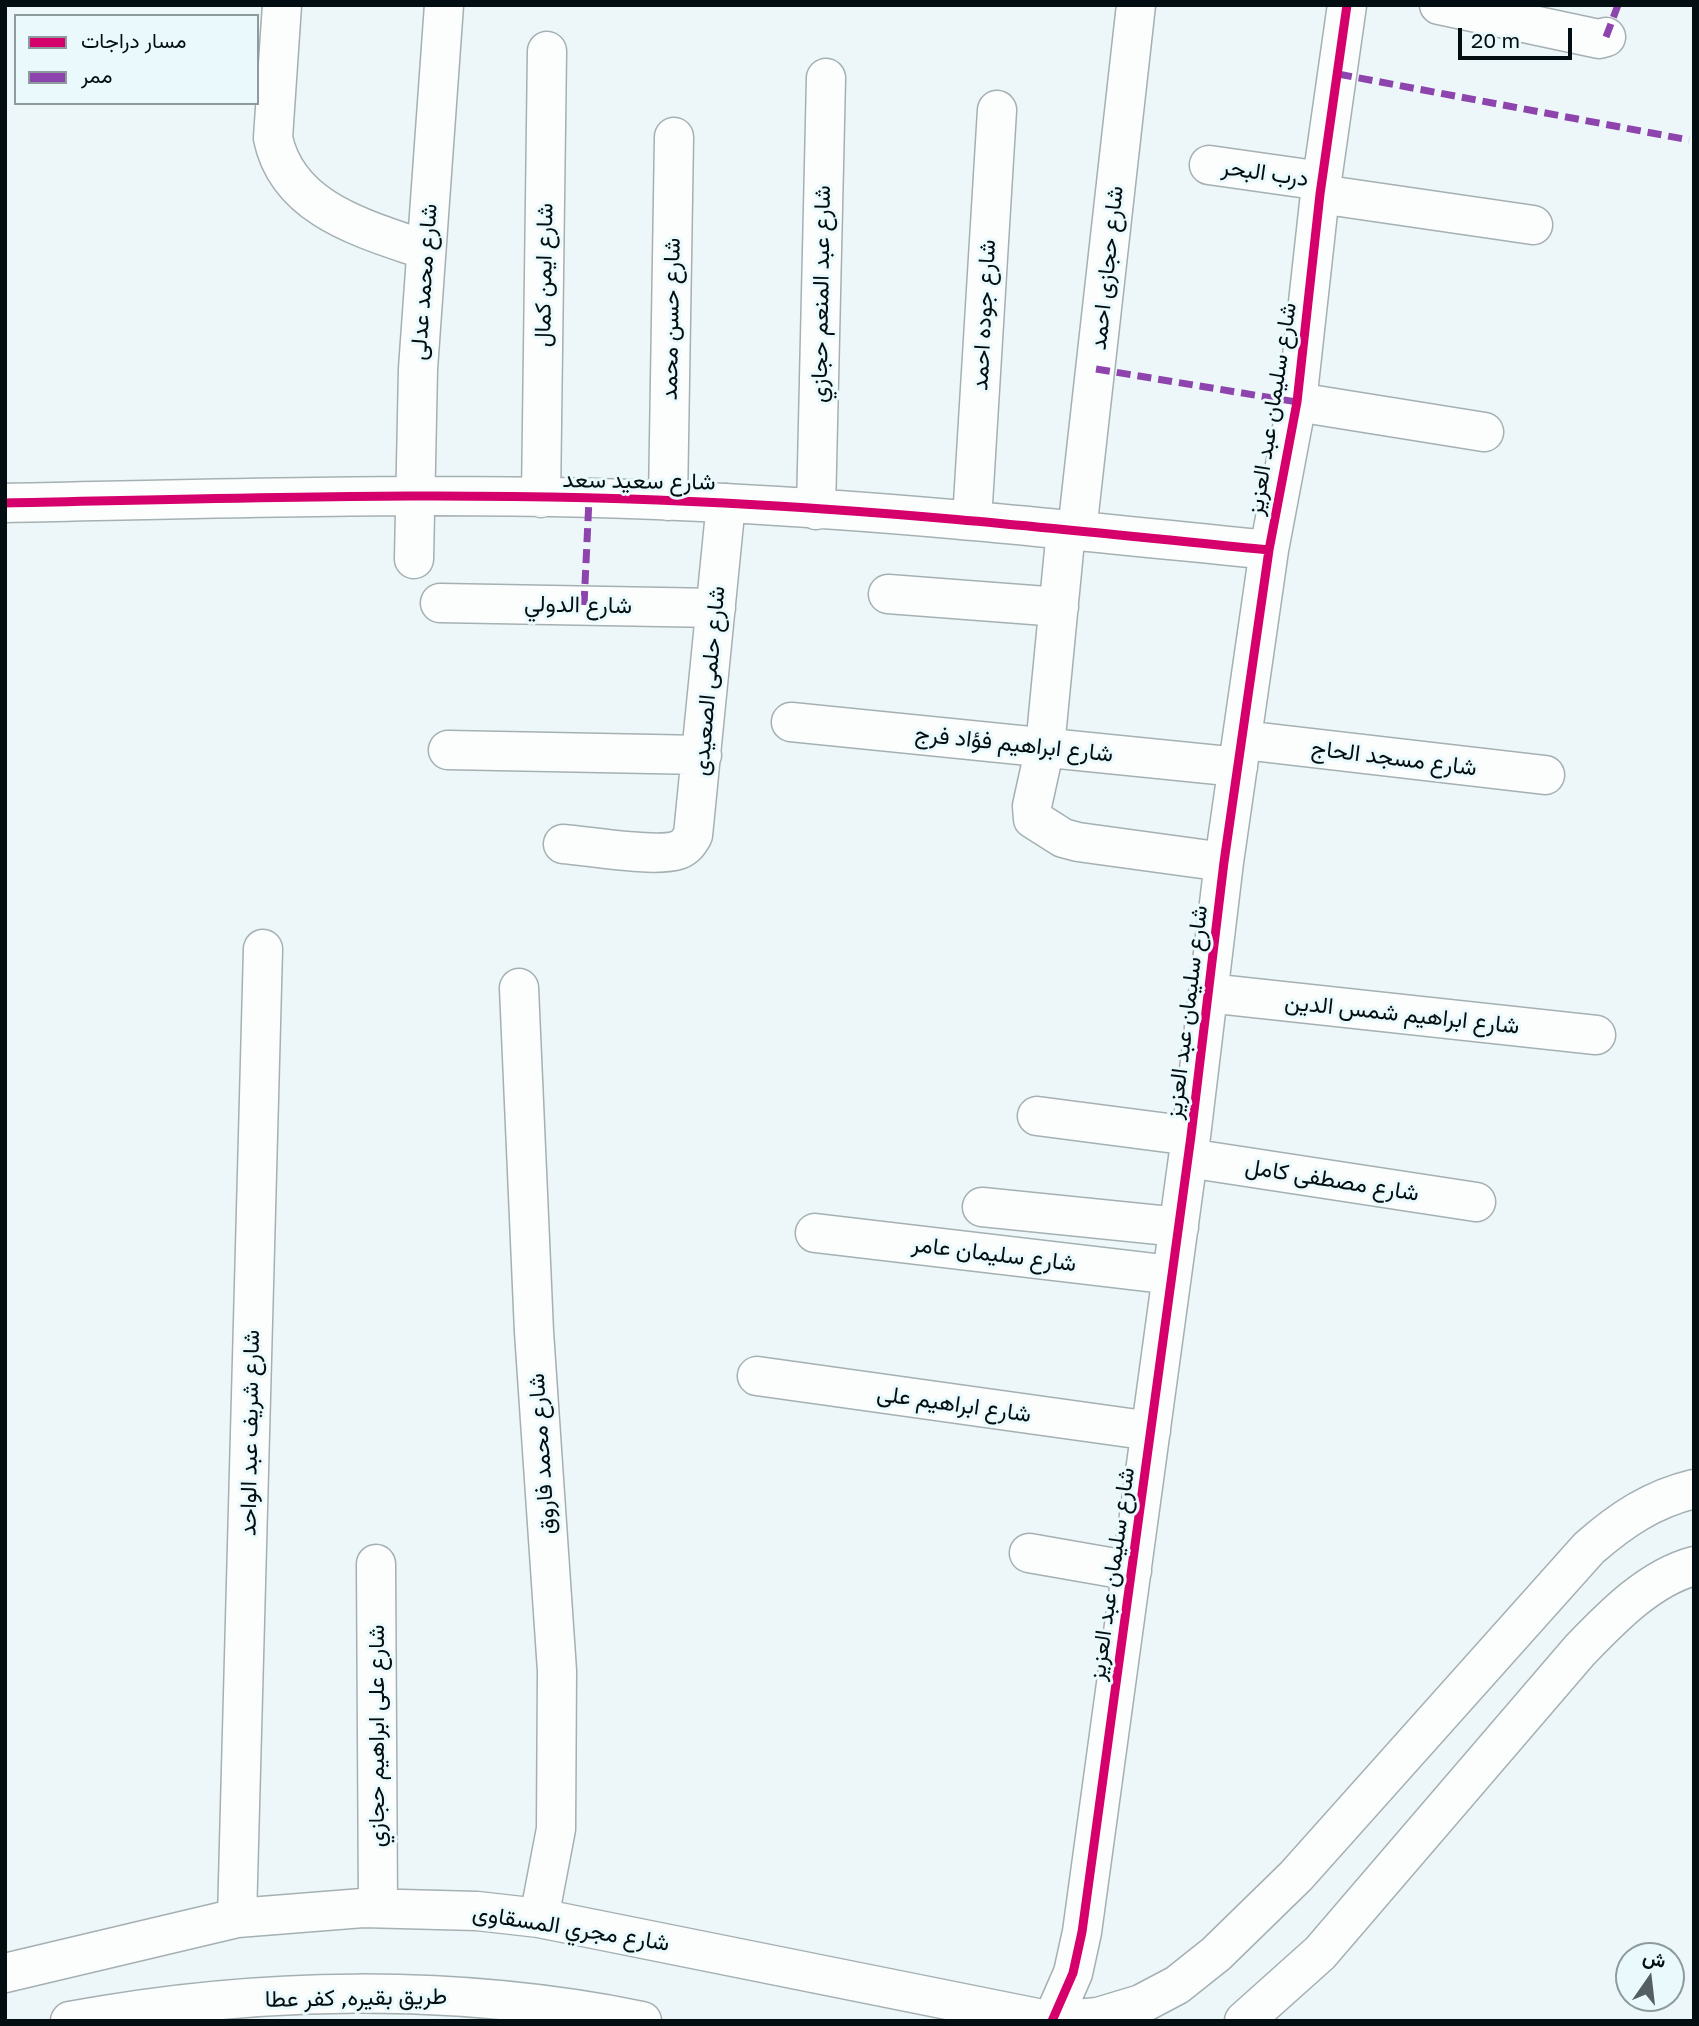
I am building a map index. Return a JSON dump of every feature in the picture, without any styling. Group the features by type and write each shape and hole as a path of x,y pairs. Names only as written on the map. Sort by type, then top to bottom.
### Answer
{"street":[{"path":"282,5 273,138 285,171 297,187 321,207 352,225 425,250"},
{"name":"شارع محمد عدلى","path":"414,559 413,495 425,250 444,5"},
{"name":"شارع حجازى احمد","path":"1136,5 1071,531 1059,607 1045,747 1032,806 1033,819 1041,827 1078,842 1224,862"},
{"name":"شارع سليمان عبد العزيز","path":"1052,2021 1073,1973 1082,1932 1190,1147 1224,862 1269,550 1297,402 1320,187 1347,5"},
{"path":"1439,5 1599,39 1606,37"},
{"name":"شارع ايمن كمال","path":"541,498 547,51"},
{"name":"شارع عبد المنعم حجازي","path":"816,510 826,78"},
{"name":"شارع جوده احمد","path":"972,520 996,110"},
{"name":"شارع حسن محمد","path":"668,501 674,137"},
{"name":"درب البحر","path":"1209,165 1533,225"},
{"path":"1297,402 1484,432"},
{"name":"شارع سعيد سعد","path":"5,503 413,495 726,503 972,520 1269,550"},
{"name":"شارع حلمى الصعيدى","path":"563,844 659,852 676,850 687,845 696,824 726,503"},
{"path":"888,594 1059,607"},
{"name":"شارع الدولي","path":"440,603 716,608"},
{"name":"شارع ابراهيم فؤاد فرج","path":"790,722 1045,747 1240,753"},
{"path":"447,750 702,755"},
{"name":"شارع مسجد الحاج","path":"1240,753 1545,775"},
{"name":"شارع شريف عبد الواحد","path":"237,1917 262,949"},
{"name":"شارع محمد فاروق","path":"519,988 534,1332 557,1671 556,1829 540,1918"},
{"name":"شارع ابراهيم شمس الدين","path":"1208,993 1597,1035"},
{"name":"شارع مصطفى كامل","path":"1037,1116 1476,1202"},
{"path":"982,1207 1179,1227"},
{"name":"شارع سليمان عامر","path":"815,1233 1172,1275"},
{"name":"شارع ابراهيم على","path":"757,1376 1151,1431"},
{"name":"شارع مجري المسقاوى","path":"5,1973 237,1917 378,1909 477,1911 540,1918 1052,2021 1098,2017 1141,2004 1177,1984 1216,1954 1296,1876 1589,1548 1619,1522 1653,1502 1694,1489"},
{"path":"1029,1553 1132,1571"},
{"name":"شارع على ابراهيم حجازي","path":"376,1564 378,1909"},
{"path":"1244,2021 1320,1953 1580,1650 1616,1613 1648,1590 1694,1566"},
{"name":"طريق بقيره, كفر عطا","path":"69,2021 221,2000 342,1994 477,1997 568,2006 642,2021"}],"marked path":[{"path":"1606,37 1618,5"},
{"path":"1338,74 1689,140"},
{"path":"1096,369 1297,402"},
{"path":"584,605 589,499"}],"cycle path":[{"path":"1052,2021 1073,1973 1082,1932 1191,1136 1224,862 1269,550 1297,402 1320,194 1347,5"},
{"path":"5,503 365,496 634,499 929,517 1269,550"}]}
